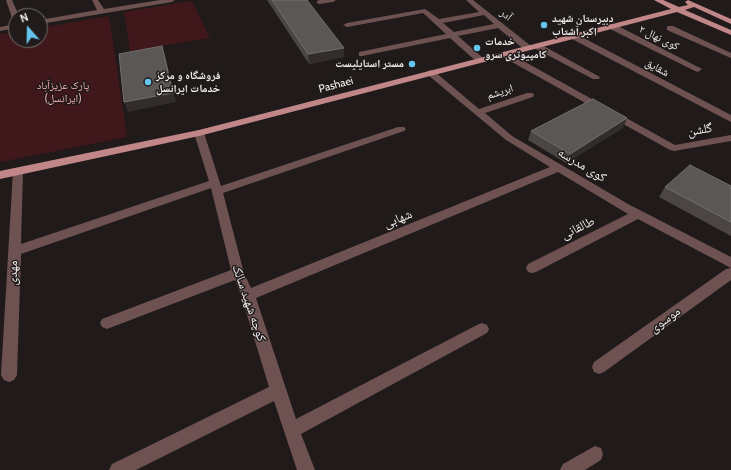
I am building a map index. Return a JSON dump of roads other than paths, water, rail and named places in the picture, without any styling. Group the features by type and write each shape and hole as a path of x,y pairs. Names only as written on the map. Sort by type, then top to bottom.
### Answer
{"main road":[{"path":"657,0 731,33"},
{"path":"683,0 731,22"},
{"name":"Pashaei","path":"0,175 199,133 695,5"}],"street":[{"path":"95,0 102,12"},
{"path":"48,21 172,0"},
{"path":"319,2 333,0"},
{"name":"آدر","path":"469,0 500,25 533,47 596,77"},
{"path":"347,25 425,11 480,60"},
{"path":"437,22 485,13"},
{"path":"362,54 500,25"},
{"name":"کوی نهال ۲","path":"611,26 698,69"},
{"path":"670,28 731,56"},
{"name":"شقایق","path":"573,36 731,119"},
{"name":"گلشن","path":"504,54 674,148 729,139"},
{"name":"کوی مدرسه","path":"431,73 509,138 638,214 731,263"},
{"name":"ابریشم","path":"478,112 530,95"},
{"path":"14,251 401,129"},
{"name":"کوچه شهید سالک","path":"199,133 216,187 238,273 248,295 278,391 306,470"},
{"name":"شهابی","path":"248,295 558,168"},
{"name":"مهدی","path":"9,375 18,171"},
{"name":"طالقانی","path":"532,268 638,214"},
{"path":"107,323 238,273"},
{"name":"موسوی","path":"599,367 731,273"},
{"path":"292,430 482,329"},
{"path":"118,470 278,391"},
{"path":"569,470 595,454"}],"place":[{"name":"دبیرستان شهید اکبر آشتاب","path":"544,25"},
{"name":"خدمات کامپیوتری سرو","path":"477,48"},
{"name":"مستر استایلیست","path":"412,64"},
{"name":"فروشگاه و مرکز خدمات ایرانسل","path":"148,82"}],"park label":[{"name":"پارک عزیزآباد (ایرانسل)","path":"63,92"}]}
